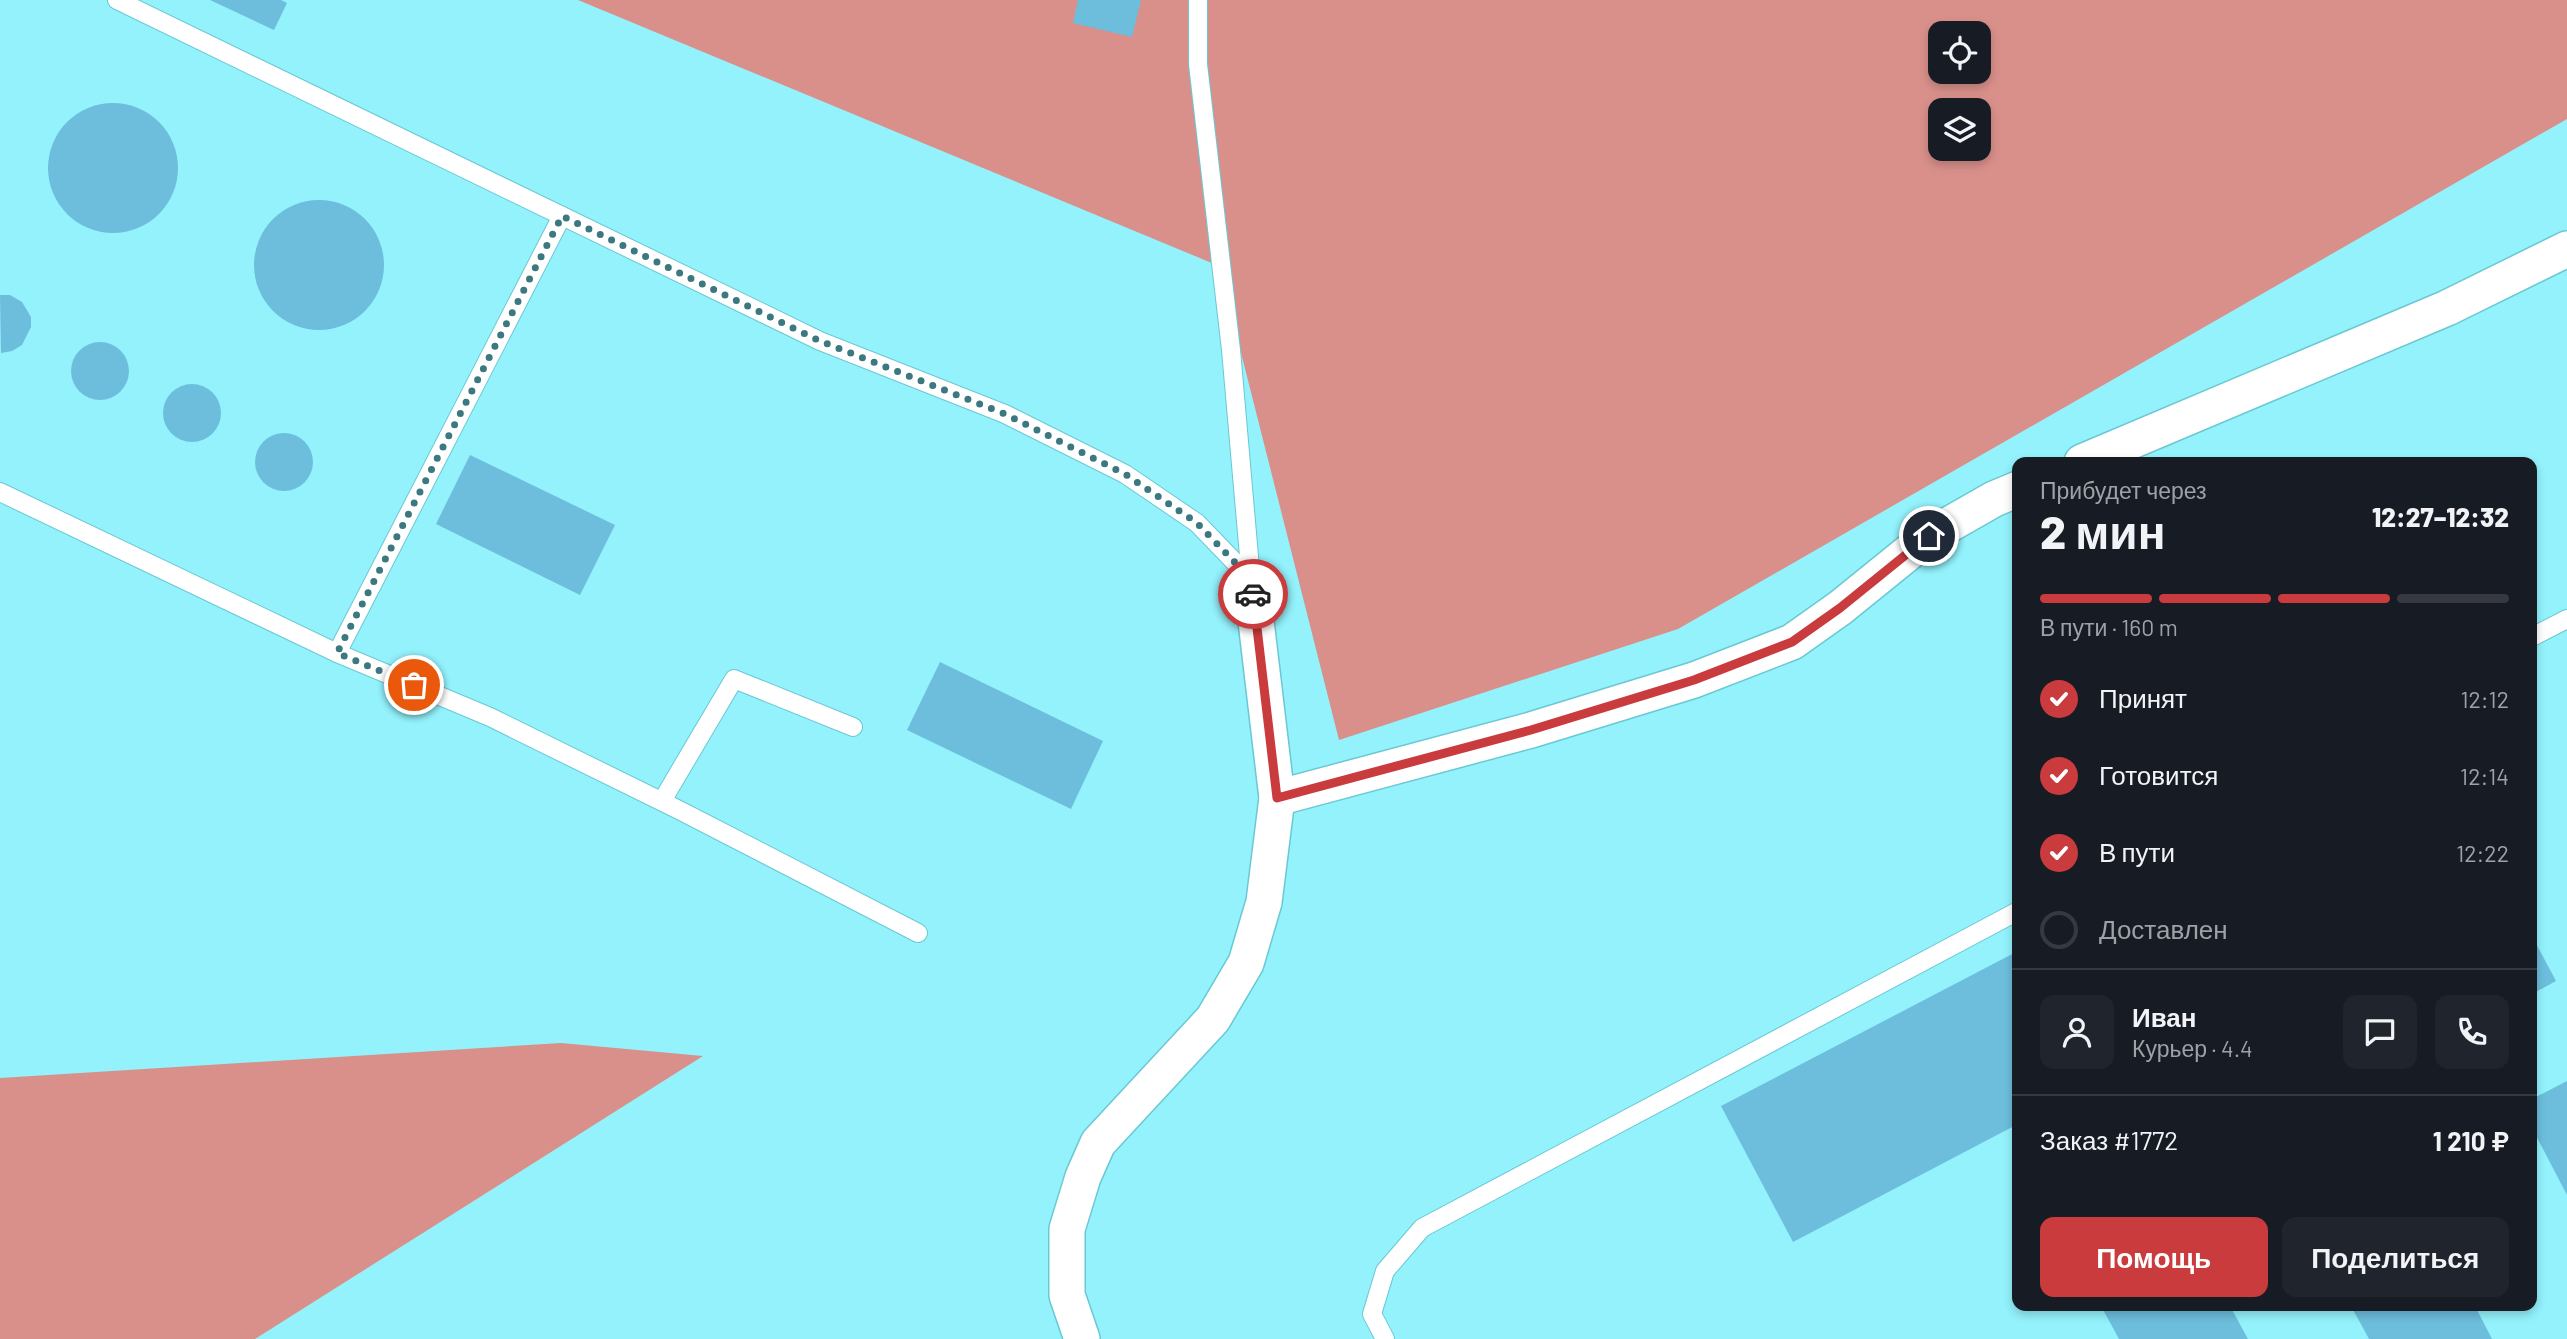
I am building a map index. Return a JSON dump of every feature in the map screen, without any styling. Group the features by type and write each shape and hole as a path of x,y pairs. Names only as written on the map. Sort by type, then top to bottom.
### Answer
{"street":[{"path":"2094,457 2448,308 2567,249"},
{"path":"1277,798 1531,730 1694,680 1792,642 1840,608 1929,536 2012,492"},
{"path":"1082,1339 1067,1295 1066,1229 1083,1177 1098,1143 1213,1019 1246,963 1265,902 1277,798 1251,579"}],"lane":[{"path":"117,0 820,341 1005,414 1125,474 1197,523 1251,579"},
{"path":"1198,0 1198,64 1231,351 1251,579"},
{"path":"337,653 562,216"},
{"path":"0,492 337,653 490,717 662,801 918,933"},
{"path":"2537,634 2567,618"},
{"path":"662,801 734,679 853,727"},
{"path":"1385,1339 1372,1314 1385,1271 1422,1228 2012,914"}],"shaded area":[{"path":"578,0 2567,0 2567,119 1678,629 1339,740 1219,266"},
{"path":"561,1043 703,1056 255,1339 0,1339 0,1078"}],"building":[{"path":"210,0 281,0 287,3 274,30"},
{"path":"1078,0 1141,0 1132,37 1073,23"},
{"path":"113,103 138,108 159,122 173,143 178,168 173,193 159,214 138,228 113,233 88,228 67,214 53,193 48,168 53,143 67,122 88,108"},
{"path":"319,200 344,205 365,219 379,240 384,265 379,290 365,311 344,325 319,330 294,325 273,311 259,290 254,265 259,240 273,219 294,205"},
{"path":"0,295 10,295 22,302 31,317 31,327 22,345 1,353"},
{"path":"100,342 111,344 124,355 129,371 127,382 116,395 100,400 89,398 76,387 71,371 73,360 84,347"},
{"path":"192,384 213,392 221,413 213,434 192,442 171,434 163,413 171,392"},
{"path":"284,433 295,435 308,446 313,462 311,473 300,486 284,491 273,489 260,478 255,462 257,451 268,438"},
{"path":"470,455 615,525 580,595 436,524"},
{"path":"940,662 1103,741 1071,809 907,730"},
{"path":"2537,945 2556,981 2537,991"},
{"path":"2012,954 2012,1127 1793,1242 1721,1106"},
{"path":"2567,1081 2567,1195 2537,1138 2537,1096"},
{"path":"2104,1311 2233,1311 2248,1339 2119,1339"},
{"path":"2354,1311 2478,1311 2492,1339 2369,1339"}],"way so far":[{"path":"414,685 337,653 562,216 820,341 1005,414 1125,474 1197,523 1251,579 1253,594"}],"route":[{"path":"1253,594 1277,798 1531,730 1694,680 1792,642 1840,608 1929,536"}]}
